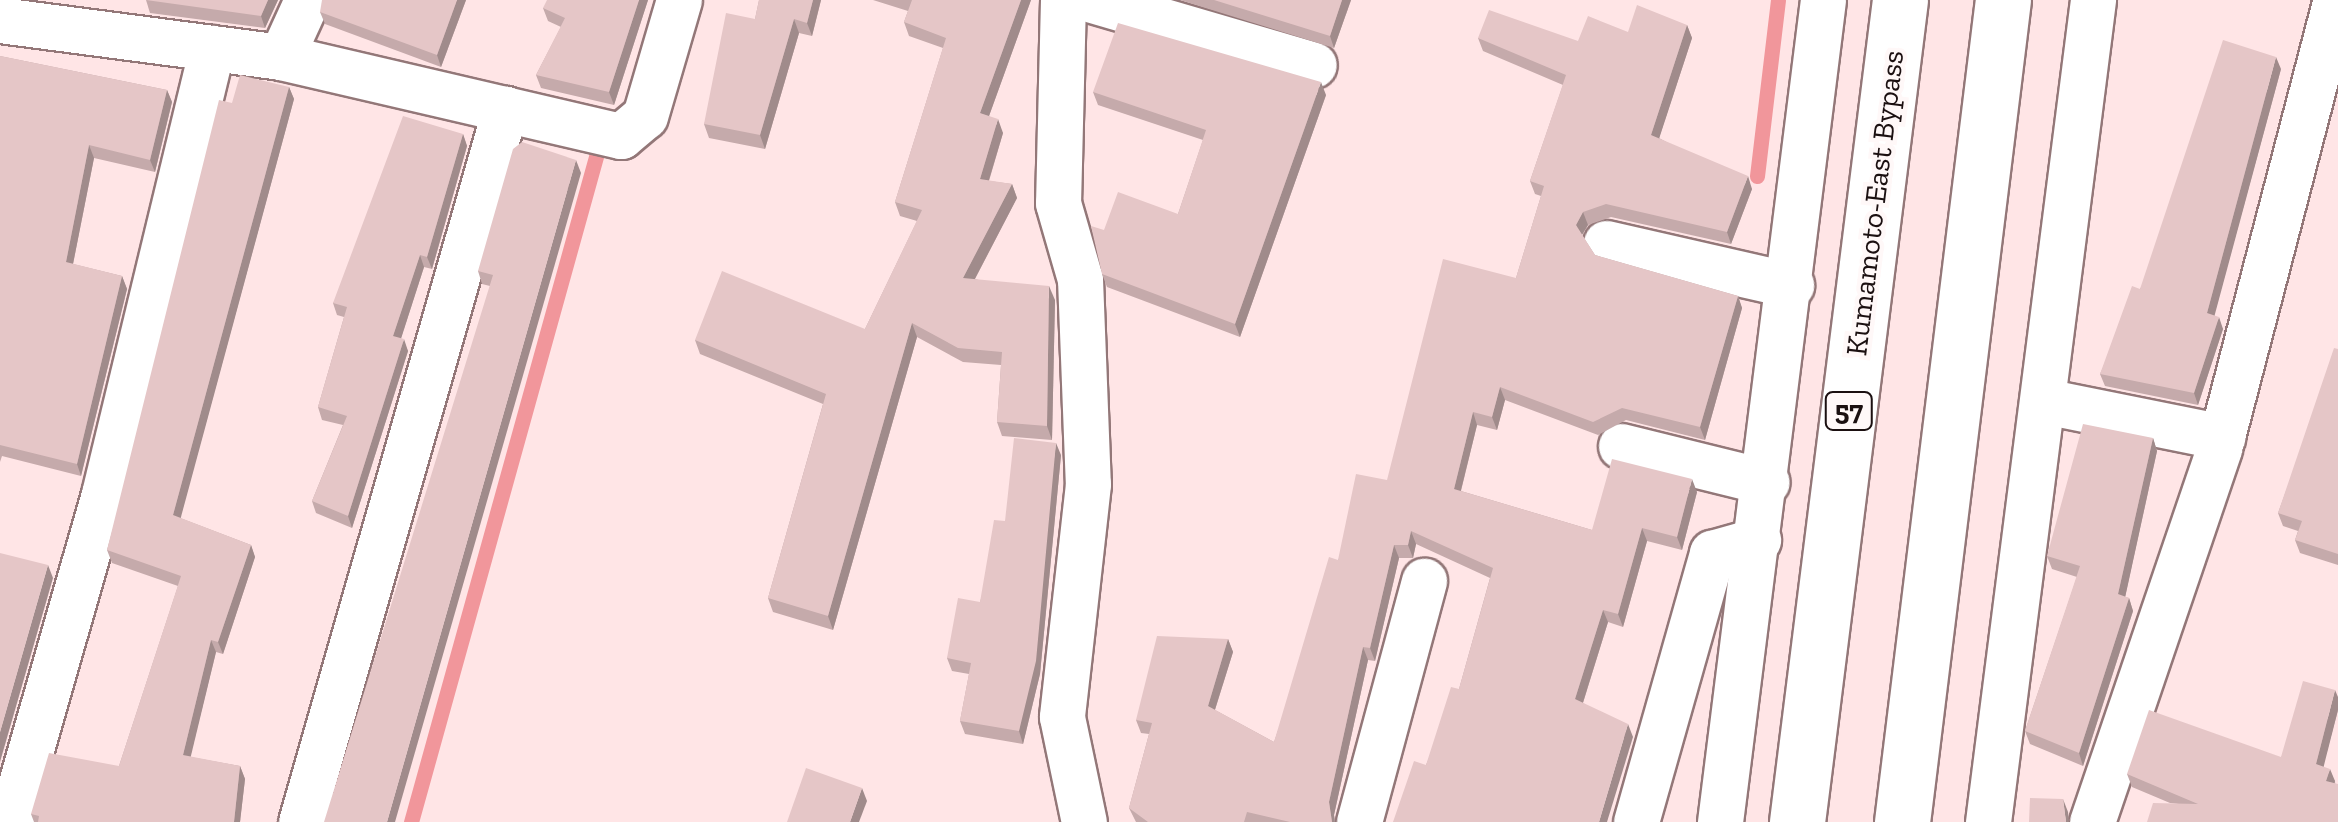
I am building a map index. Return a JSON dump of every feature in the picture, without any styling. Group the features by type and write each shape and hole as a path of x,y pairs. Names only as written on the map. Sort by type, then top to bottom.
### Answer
{"highway":[{"name":"Kumamoto-East Bypass","path":"1797,822 1900,0"},
{"path":"1902,822 2003,0"}],"street":[{"path":"281,57 307,0"},
{"path":"0,20 112,17 212,48 281,57 621,136 645,116 679,0"},
{"path":"1063,0 1058,203 1080,279 1088,484 1062,716 1084,822"},
{"path":"1092,0 1314,65"},
{"path":"1720,822 1792,285 1823,0"},
{"path":"1988,822 2093,0"},
{"path":"2092,822 2222,437 2336,0"},
{"path":"10,822 104,494 212,48"},
{"path":"300,822 506,109"},
{"path":"1606,243 1792,285"},
{"path":"2044,401 2222,437"},
{"path":"1621,446 1767,482"},
{"path":"1636,822 1712,553 1758,540"},
{"path":"1360,822 1424,581"}],"building":[{"path":"146,0 268,0 261,16"},
{"path":"322,0 457,0 437,55 320,12"},
{"path":"547,0 639,0 609,92 536,75 565,18 543,8"},
{"path":"759,0 813,0 807,23 794,19 760,135 704,124 726,13 755,19"},
{"path":"912,0 1021,0 980,113 998,119 980,179 1012,184 963,278 1049,286 1047,426 997,422 1002,352 958,348 912,323 828,616 768,598 826,394 695,340 722,271 865,329 922,210 895,202 946,38 904,22"},
{"path":"1214,0 1342,0 1330,36"},
{"path":"1637,5 1687,25 1651,135 1748,176 1727,232 1606,204 1583,212 1576,225 1595,255 1738,296 1700,427 1622,408 1593,422 1500,387 1492,417 1473,412 1454,489 1592,530 1612,459 1692,479 1677,537 1642,528 1618,614 1603,610 1575,699 1628,724 1599,822 1393,822 1414,761 1426,765 1451,687 1459,689 1493,568 1411,531 1408,545 1394,545 1370,648 1363,647 1329,802 1332,822 1290,822 1247,812 1244,822 1148,822 1129,808 1152,723 1136,720 1157,636 1228,639 1208,706 1274,742 1329,557 1338,560 1356,474 1387,480 1443,259 1516,278 1544,186 1530,181 1566,75 1478,38 1489,10 1578,41 1588,16 1628,32"},
{"path":"1118,23 1321,82 1235,324 1102,274 1091,226 1104,230 1118,192 1178,214 1206,130 1093,92"},
{"path":"2223,40 2276,57 2207,313 2219,317 2194,393 2100,374 2132,286 2140,289"},
{"path":"0,56 167,90 150,160 89,145 66,262 122,276 77,464 0,445"},
{"path":"240,75 289,87 173,515 251,545 218,642 211,640 183,755 240,766 234,822 38,822 39,816 31,814 49,753 119,766 181,576 107,550 219,100 232,103"},
{"path":"403,116 463,134 427,257 420,255 393,336 404,339 348,516 312,501 347,416 318,407 347,307 333,303"},
{"path":"522,142 576,160 387,822 324,822 493,275 478,271 513,149"},
{"path":"2334,348 2338,349 2338,554 2295,540 2302,521 2278,513"},
{"path":"2083,424 2153,438 2118,594 2129,598 2079,753 2025,731 2080,566 2047,556"},
{"path":"1014,438 1056,443 1036,661 1019,731 960,721 971,663 947,658 958,598 980,602 994,520 1005,521"},
{"path":"0,553 48,565 0,732"},
{"path":"2303,681 2335,690 2316,764 2330,769 2326,781 2338,784 2338,822 2147,822 2153,803 2198,804 2127,774 2149,710 2281,757"},
{"path":"806,768 862,788 850,822 787,822"},
{"path":"2030,798 2063,799 2066,822 2029,822"}],"waterway":[{"path":"1757,176 1778,0"},
{"path":"411,822 602,135"}]}
